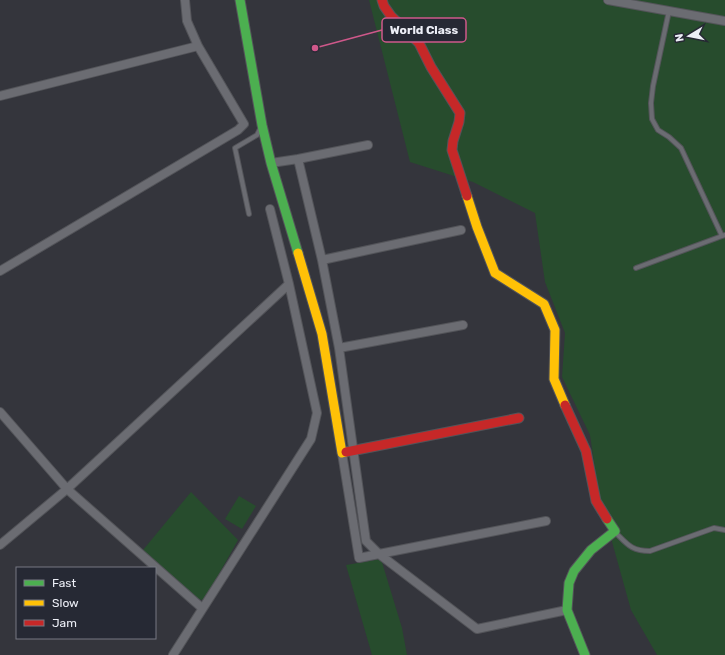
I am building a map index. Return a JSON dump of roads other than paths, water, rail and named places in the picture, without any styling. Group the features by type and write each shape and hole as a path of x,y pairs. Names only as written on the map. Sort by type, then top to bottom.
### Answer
{"street":[{"path":"0,271 238,130 244,124 198,46 187,21 185,0"},
{"path":"240,0 262,125 271,163 322,334 359,558 546,521"},
{"path":"382,0 391,16 419,43 431,67 460,113 460,120 452,142 452,150 477,227 495,273 544,304 555,330 554,380 586,451 596,501 615,531 591,550 574,570 569,583 568,610 585,655"},
{"path":"608,0 725,21"},
{"path":"0,96 198,46"},
{"path":"271,163 368,145"},
{"path":"298,158 322,260 339,348 352,450 366,541 379,554 477,629 568,610"},
{"path":"173,655 311,439 317,413 270,209"},
{"path":"322,260 462,230"},
{"path":"0,545 67,489 288,284"},
{"path":"339,348 463,325"},
{"path":"0,412 67,489 155,567"},
{"path":"342,453 519,418"},
{"path":"156,567 202,608"}],"lane":[{"path":"636,268 723,235 681,148 669,137 658,130 652,119 651,103 653,86 669,11"},
{"path":"249,214 235,148 257,135 262,125"},
{"path":"615,531 626,544 639,551 650,551 714,528 725,530"}],"place":[{"name":"World Class","path":"315,48"}]}
